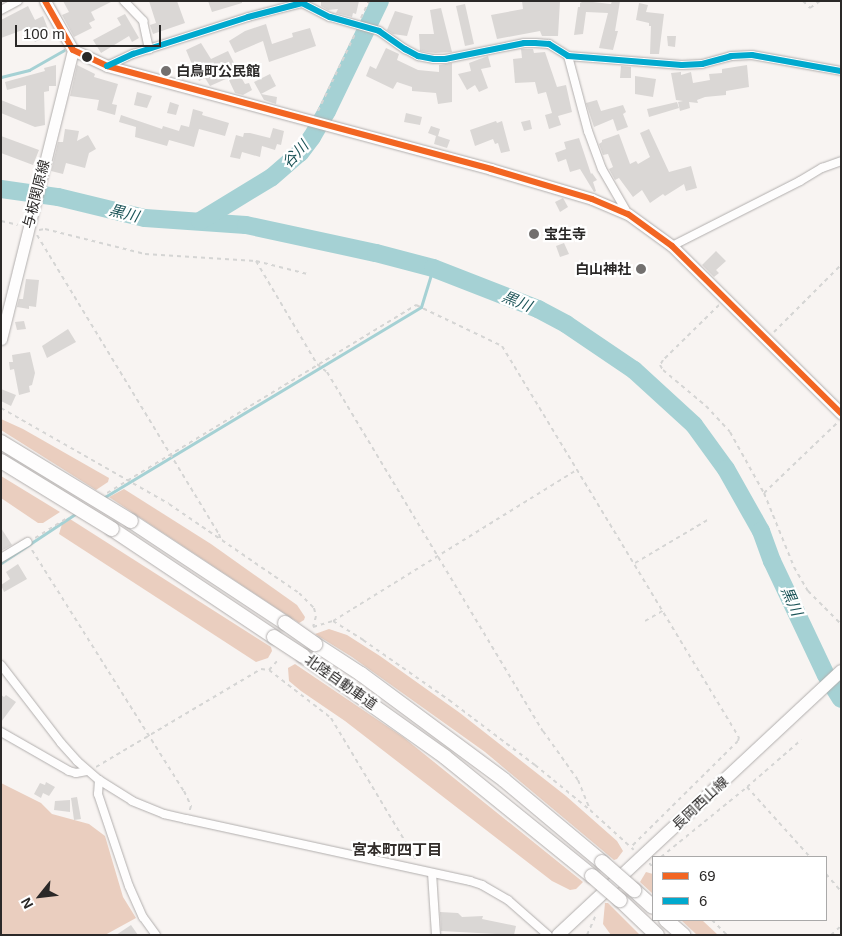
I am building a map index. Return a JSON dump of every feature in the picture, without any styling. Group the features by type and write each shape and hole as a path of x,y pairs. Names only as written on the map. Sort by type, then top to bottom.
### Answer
{"highway":[{"name":"北陸自動車道","path":"1,442 130,521 361,674 504,780 602,862 652,907"},
{"name":"北陸自動車道","path":"1,461 112,530 303,656 445,757 592,876 657,935"},
{"path":"667,921 683,935"}],"main road":[{"path":"45,1 72,50 107,66 592,198 628,214 672,246 841,413"},
{"name":"与板関原線","path":"1,339 72,50"},
{"name":"長岡西山線","path":"655,856 803,705 841,671"},
{"name":"長岡西山線","path":"558,935 649,862"}],"street":[{"path":"1,10 18,1"},
{"path":"124,1 143,21 149,49"},
{"path":"107,66 149,49 248,17 302,2 330,17 379,31 418,56 434,59 445,59 524,43 549,44 568,56 682,65 702,64 731,56 752,55 841,71"},
{"path":"568,56 588,131 599,162 610,186 628,214"},
{"path":"672,246 822,168 841,162"},
{"path":"1,558 28,542"},
{"path":"1,664 61,744 87,771 147,808 186,819 423,870 482,885 508,900 548,935"},
{"path":"1,732 69,771 76,773 87,771"},
{"path":"99,780 98,794 129,886 143,918 156,935"},
{"path":"432,873 436,935"}],"path":[{"path":"312,122 369,1"},
{"path":"803,1 810,8 820,1"},
{"path":"1,221 29,225"},
{"path":"221,541 220,534 35,231 45,229 145,254 256,261 307,274"},
{"path":"256,261 317,364 327,372 543,732 578,780 590,810"},
{"path":"767,340 841,265"},
{"path":"726,298 660,365 663,370 706,406 730,432 764,493 794,567 808,591 841,624"},
{"path":"103,496 416,305 502,346 636,563 739,737 738,741 630,847"},
{"path":"1,408 169,504 275,576 309,602 316,616 312,627 333,621 577,470"},
{"path":"764,493 841,419"},
{"path":"69,516 28,542 191,806 186,819"},
{"path":"636,563 709,519"},
{"path":"645,621 664,610"},
{"path":"333,621 449,700 590,810 649,862"},
{"path":"270,670 277,661"},
{"path":"87,771 261,669 270,670 331,718 423,870"},
{"path":"662,856 801,740"},
{"path":"747,786 809,856"},
{"path":"827,875 841,891"},
{"path":"713,921 727,935"},
{"path":"831,935 841,926"}],"shaded area":[{"path":"1,419 23,429 109,478 108,482 96,490 1,430"},
{"path":"1,476 60,512 43,523 38,523 1,498"},
{"path":"124,489 211,544 297,605 305,617 304,620 299,623 109,497"},
{"path":"70,519 271,647 272,651 268,658 256,662 59,534 62,524"},
{"path":"329,629 347,635 380,656 460,713 566,796 617,841 623,851 617,859 614,860 485,752 352,657 315,634"},
{"path":"295,664 403,737 583,882 576,889 570,890 552,881 345,721 289,681 288,668"},
{"path":"1,783 41,803 52,814 89,824 105,836 123,897 136,918 105,935 1,935"},
{"path":"646,872 652,874 652,893 640,882"},
{"path":"605,903 608,903 640,935 611,935 603,924"},
{"path":"682,921 703,921 718,935 697,935"}],"building":[{"path":"63,1 113,1 91,12 95,20 89,23 92,28 74,37 62,15 69,12"},
{"path":"149,1 177,1 185,23 153,34 150,25 156,23"},
{"path":"208,1 242,1 242,3 212,12"},
{"path":"321,1 359,1 356,14 353,13 352,17 336,13 338,9 328,10 321,6"},
{"path":"522,1 560,1 558,36 542,36 540,31 497,39 491,15 523,9"},
{"path":"584,1 611,4 612,1 620,1 615,31 618,31 613,50 599,48 608,13 586,12 583,34 574,35 578,7"},
{"path":"639,3 648,5 646,12 664,14 659,54 650,54 651,26 649,26 649,23 636,20"},
{"path":"465,4 474,44 465,46 456,6"},
{"path":"28,6 35,20 43,16 50,34 35,42 28,28 1,38 1,20"},
{"path":"441,8 452,52 435,53 420,51 419,34 434,34 430,10"},
{"path":"395,11 413,16 407,36 393,34 387,30"},
{"path":"125,14 139,38 132,42 129,36 101,53 93,40 121,25 117,18"},
{"path":"266,24 272,44 293,37 292,33 310,28 316,46 269,62 263,41 235,53 229,41 245,31"},
{"path":"667,36 676,36 675,47 668,46"},
{"path":"201,43 211,59 228,51 245,84 249,83 252,90 243,95 235,93 228,78 210,86 205,78 199,81 186,50"},
{"path":"386,48 399,54 397,60 418,70 439,72 439,65 452,63 452,102 438,104 436,93 412,91 412,87 397,82 393,89 366,76 370,66 376,69"},
{"path":"521,49 533,49 534,53 545,52 557,87 566,85 572,112 558,116 561,125 549,129 545,115 552,113 546,92 538,94 535,82 515,83 513,59 522,58"},
{"path":"488,56 491,67 481,69 488,88 479,92 475,85 467,90 458,74 471,71 469,63"},
{"path":"56,65 56,86 49,86 49,91 44,92 45,125 35,127 1,113 1,100 26,110 26,85 7,90 5,82 45,71 44,68"},
{"path":"77,65 95,74 94,77 118,84 112,104 117,105 115,115 97,110 99,100 70,96"},
{"path":"747,65 749,87 726,91 726,95 705,97 697,100 698,103 689,102 690,108 680,111 678,102 683,101 676,100 671,73 681,72 681,75 691,72 693,83 710,80 709,74 722,73 722,69"},
{"path":"621,66 631,67 631,78 620,78"},
{"path":"270,74 276,86 261,94 277,97 276,104 264,100 254,82"},
{"path":"635,76 656,79 653,97 635,94"},
{"path":"137,92 152,96 147,108 134,105"},
{"path":"597,100 601,111 623,105 626,112 623,114 628,127 617,131 613,119 594,127 586,103"},
{"path":"170,102 179,105 176,115 167,113"},
{"path":"677,102 679,108 649,117 647,109"},
{"path":"193,109 203,112 202,115 229,123 225,136 199,129 194,147 169,140 167,146 135,137 136,127 119,122 121,115 162,129 163,126 179,131 181,125 189,127"},
{"path":"406,113 422,117 420,125 404,122"},
{"path":"530,120 532,129 524,131 521,122"},
{"path":"496,121 497,123 502,121 510,151 501,153 498,143 495,144 493,139 475,146 470,130"},
{"path":"431,126 440,129 438,136 450,140 447,148 434,144 436,136 428,133"},
{"path":"273,128 284,131 281,145 277,144 275,150 262,146 260,157 242,152 240,159 230,157 236,135 243,137 244,133 250,133 270,138"},
{"path":"65,129 79,131 77,141 88,135 96,149 89,153 85,168 66,163 63,174 51,171 58,142 63,142"},
{"path":"649,129 669,172 691,166 697,188 686,191 684,184 665,196 663,194 650,203 642,190 633,197 619,178 615,180 609,169 613,167 608,154 603,155 599,144 602,140 619,134 630,164 636,161 638,164 650,157 640,133"},
{"path":"1,136 39,150 33,165 1,153"},
{"path":"579,138 591,174 597,180 593,182 596,191 594,192 580,169 570,172 566,159 558,162 555,153 566,149 564,142"},
{"path":"563,198 568,207 560,212 555,202"},
{"path":"564,243 569,254 560,257 556,246"},
{"path":"716,251 726,261 716,270 719,273 714,277 702,265"},
{"path":"26,279 39,280 36,307 29,306 29,309 17,307 19,299 23,299"},
{"path":"24,321 26,329 17,330 15,322"},
{"path":"68,329 76,342 47,358 42,346"},
{"path":"30,352 35,373 32,385 29,386 30,392 19,395 14,369 10,370 9,362 13,362 12,355"},
{"path":"1,389 16,395 11,406 1,401"},
{"path":"1,528 12,545 1,551"},
{"path":"18,564 27,579 4,592 1,585 10,579 6,572"},
{"path":"1,695 4,697 6,695 16,702 1,722"},
{"path":"46,782 55,787 49,796 43,793 41,798 34,794 40,783 45,785"},
{"path":"77,797 81,819 74,820 71,798"},
{"path":"70,800 70,812 54,810 55,801"},
{"path":"440,912 458,913 462,917 483,916 482,919 516,926 514,935 441,931"},
{"path":"131,925 138,935 116,935"}],"waterway":[{"name":"谷川","path":"200,221 272,177 300,153 327,111 380,1"},
{"path":"1,77 29,70 64,50"},
{"name":"黒川","path":"1,189 58,197 145,218 246,225 376,253 433,268 538,309 566,324 634,370 694,425 726,469 761,531 772,561 826,675 841,699"},
{"path":"103,498 421,307 433,268"},
{"path":"1,563 78,512"}],"transit line":[{"name":"69","path":"45,1 73,50 107,66 491,169 592,199 628,214 672,246 841,413"},
{"name":"6","path":"107,66 133,54 248,17 302,3 330,17 379,31 418,56 434,59 445,59 524,43 535,43 549,44 568,56 682,65 702,64 731,56 752,55 841,71"}],"place":[{"name":"白鳥町公民館","path":"166,71"},
{"name":"宝生寺","path":"534,234"},
{"name":"白山神社","path":"641,269"}],"district":[{"name":"宮本町四丁目","path":"397,850"}]}
